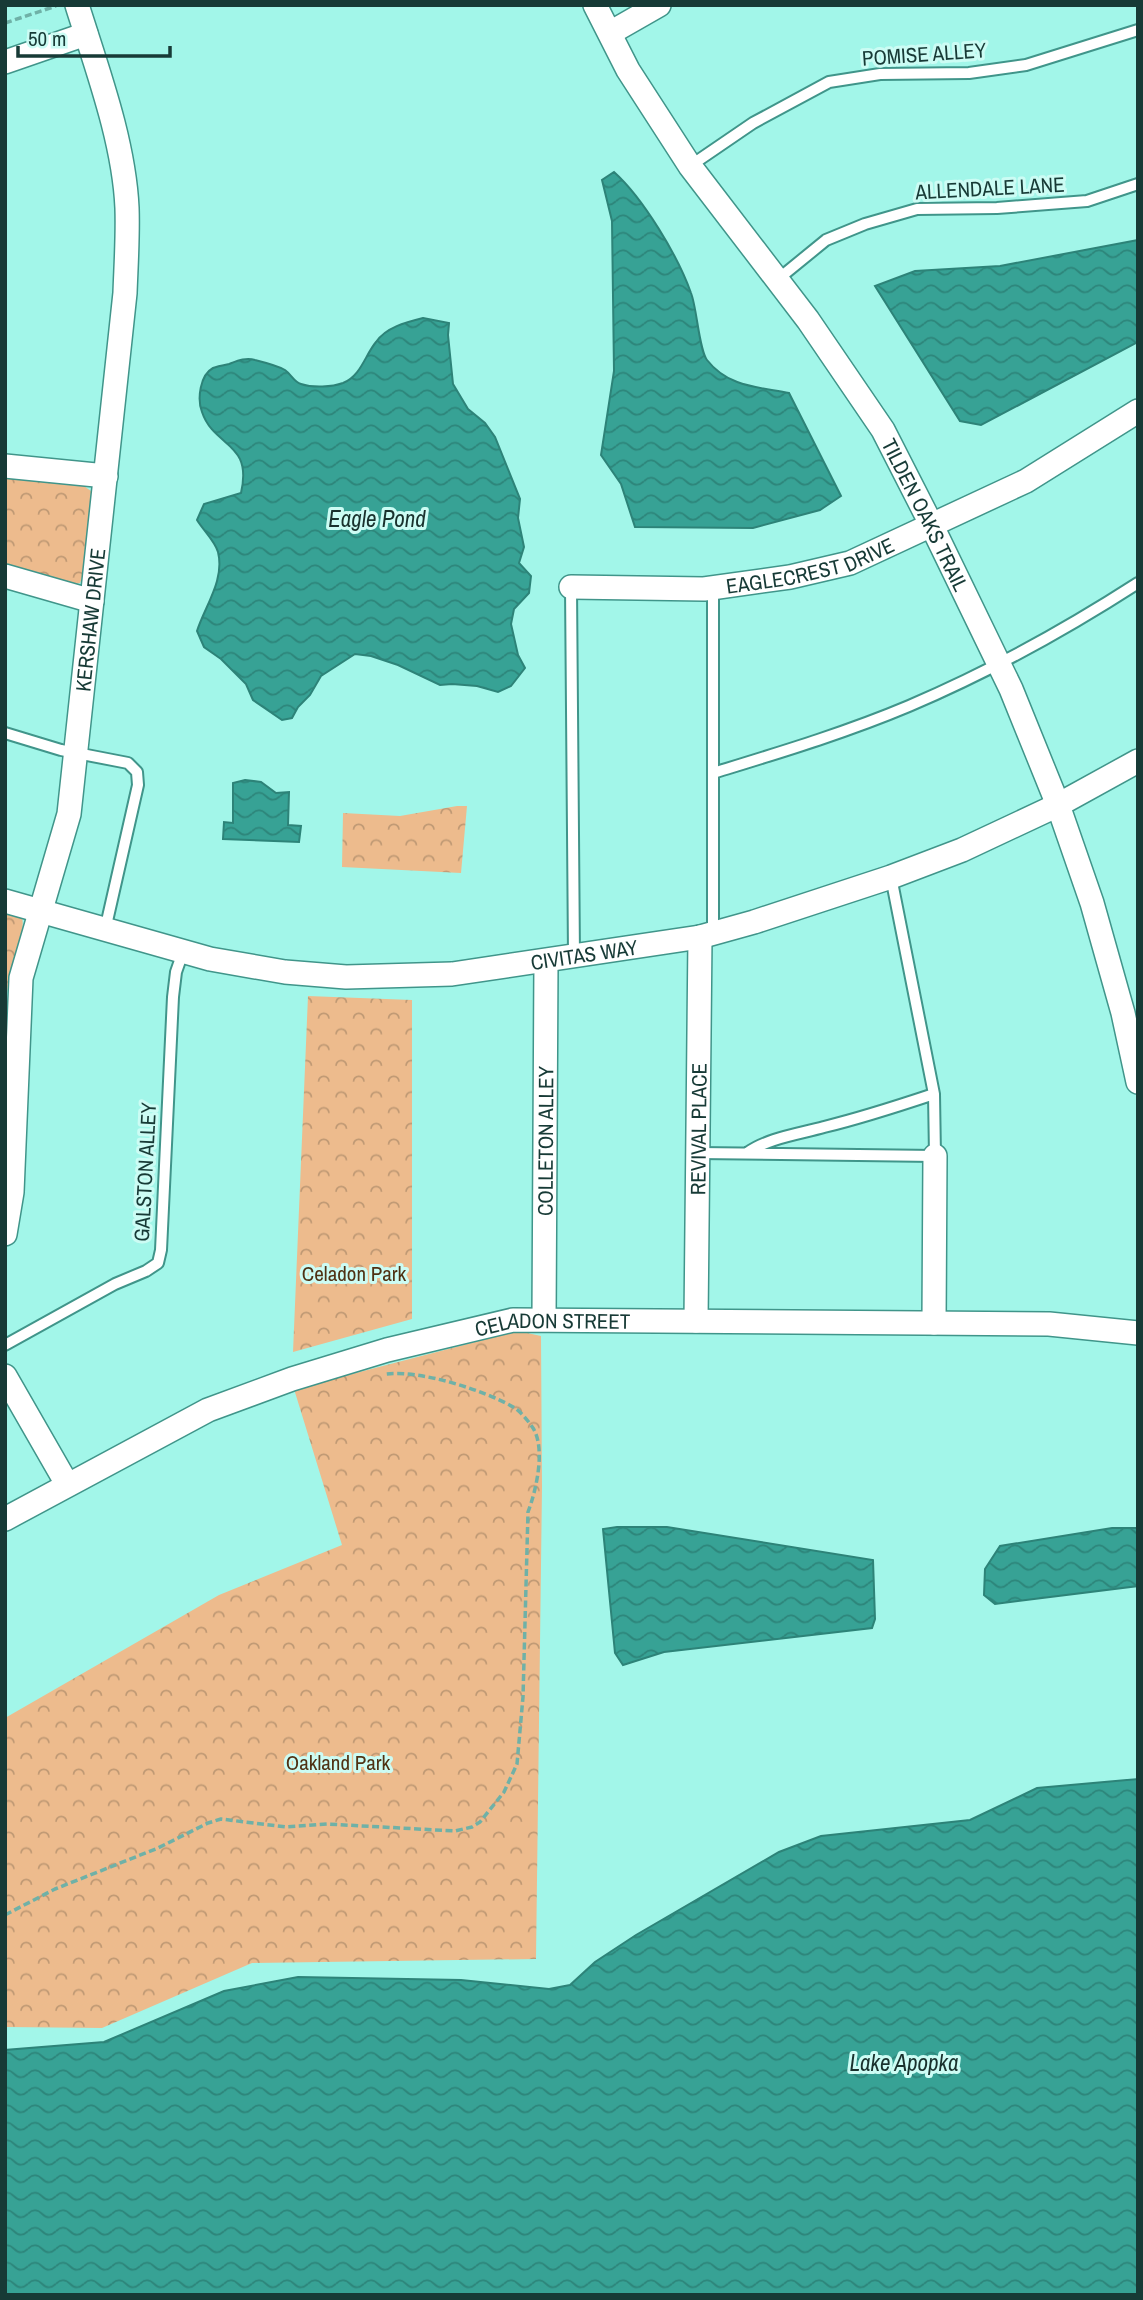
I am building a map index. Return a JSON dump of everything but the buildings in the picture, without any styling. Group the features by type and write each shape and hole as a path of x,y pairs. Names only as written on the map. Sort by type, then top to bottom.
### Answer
{"street":[{"name":"KERSHAW DRIVE","path":"6,1223 12,1192 21,978 69,814 125,293 127,206 117,138 77,5"},
{"name":"TILDEN OAKS TRAIL","path":"596,5 628,69 690,166 808,320 883,430 931,524 999,664 1058,805 1092,903 1123,1013 1138,1082"},
{"path":"610,33 659,5"},
{"path":"5,62 86,34"},
{"name":"EAGLECREST DRIVE","path":"571,587 713,588 790,577 849,563 1026,481 1138,411"},
{"path":"5,466 106,476"},
{"path":"5,576 92,601"},
{"name":"CIVITAS WAY","path":"5,901 210,959 285,972 346,977 452,974 546,962 706,935 891,877 962,850 1058,805 1138,761"},
{"name":"REVIVAL PLACE","path":"696,1321 698,1153 706,935"},
{"name":"COLLETON ALLEY","path":"544,1319 546,962"},
{"path":"934,1323 935,1156"},
{"name":"CELADON STREET","path":"5,1519 208,1410 292,1378 460,1331 513,1320 1049,1324 1138,1333"},
{"path":"5,1376 67,1484"}],"lane":[{"name":"POMISE ALLEY","path":"690,166 753,123 829,82 880,74 969,73 1026,65 1138,30"},
{"name":"ALLENDALE LANE","path":"777,280 826,240 865,224 917,209 997,208 1087,201 1138,184"},
{"path":"713,774 883,716 999,664 1090,614 1138,583"},
{"path":"571,587 574,957"},
{"path":"706,935 713,774 713,588"},
{"path":"5,733 128,763 137,772 138,785 105,930"},
{"path":"698,1153 935,1156 934,1094 891,877"},
{"name":"GALSTON ALLEY","path":"5,1345 158,1263 161,1250 173,997 176,972 183,952"},
{"path":"745,1154 775,1141 876,1114 934,1094"}],"path":[{"path":"5,23 57,5"},
{"path":"5,1915 55,1889 158,1848 221,1819 286,1827 327,1824 455,1831 480,1822 504,1793 512,1778 519,1752 528,1512 536,1489 538,1450 534,1430 517,1409 459,1385 404,1372 377,1375"}],"green space":[{"path":"5,475 81,484 91,491 85,570 80,583 71,585 5,566"},
{"path":"467,806 461,873 342,867 343,813 400,816"},
{"path":"5,910 22,918 23,924 9,979 5,1014"},
{"name":"Celadon Park","path":"308,996 412,1000 412,1319 293,1352"},
{"name":"Oakland Park","path":"518,1331 541,1336 542,1487 536,1959 252,1963 102,2028 5,2027 5,1718 219,1595 342,1545 294,1389"}],"water":[{"path":"614,172 648,212 678,262 693,300 707,360 724,376 734,381 789,393 841,496 820,510 753,528 635,527 621,484 601,455 614,371 612,221 602,180"},
{"path":"1138,240 1138,342 981,425 960,421 875,286 915,271 1000,266"},
{"name":"Eagle Pond","path":"423,318 449,323 453,384 468,409 485,423 495,437 520,499 518,518 524,547 519,563 531,576 529,593 514,609 511,624 518,655 525,668 511,686 498,692 477,686 440,685 398,665 355,654 321,676 292,718 282,720 253,700 246,684 221,659 204,647 197,631 217,583 219,562 212,540 197,520 204,504 241,493 243,476 242,463 237,454 215,433 202,412 202,382 213,368 248,359 282,369 301,384 328,386 343,383 354,375 385,332"},
{"path":"245,780 261,782 276,793 289,792 288,825 301,826 299,842 223,839 224,822 233,823 233,783"},
{"path":"667,1527 873,1560 875,1619 872,1628 664,1652 623,1665 615,1653 603,1529"},
{"path":"1112,1528 1138,1528 1138,1586 995,1604 984,1595 985,1569 1000,1546"},
{"name":"Lake Apopka","path":"1138,1779 1138,2295 5,2295 5,2050 104,2042 224,1991 298,1977 461,1980 549,1989 570,1985 595,1962 636,1935 779,1852 821,1836 970,1820 1037,1788"}]}
